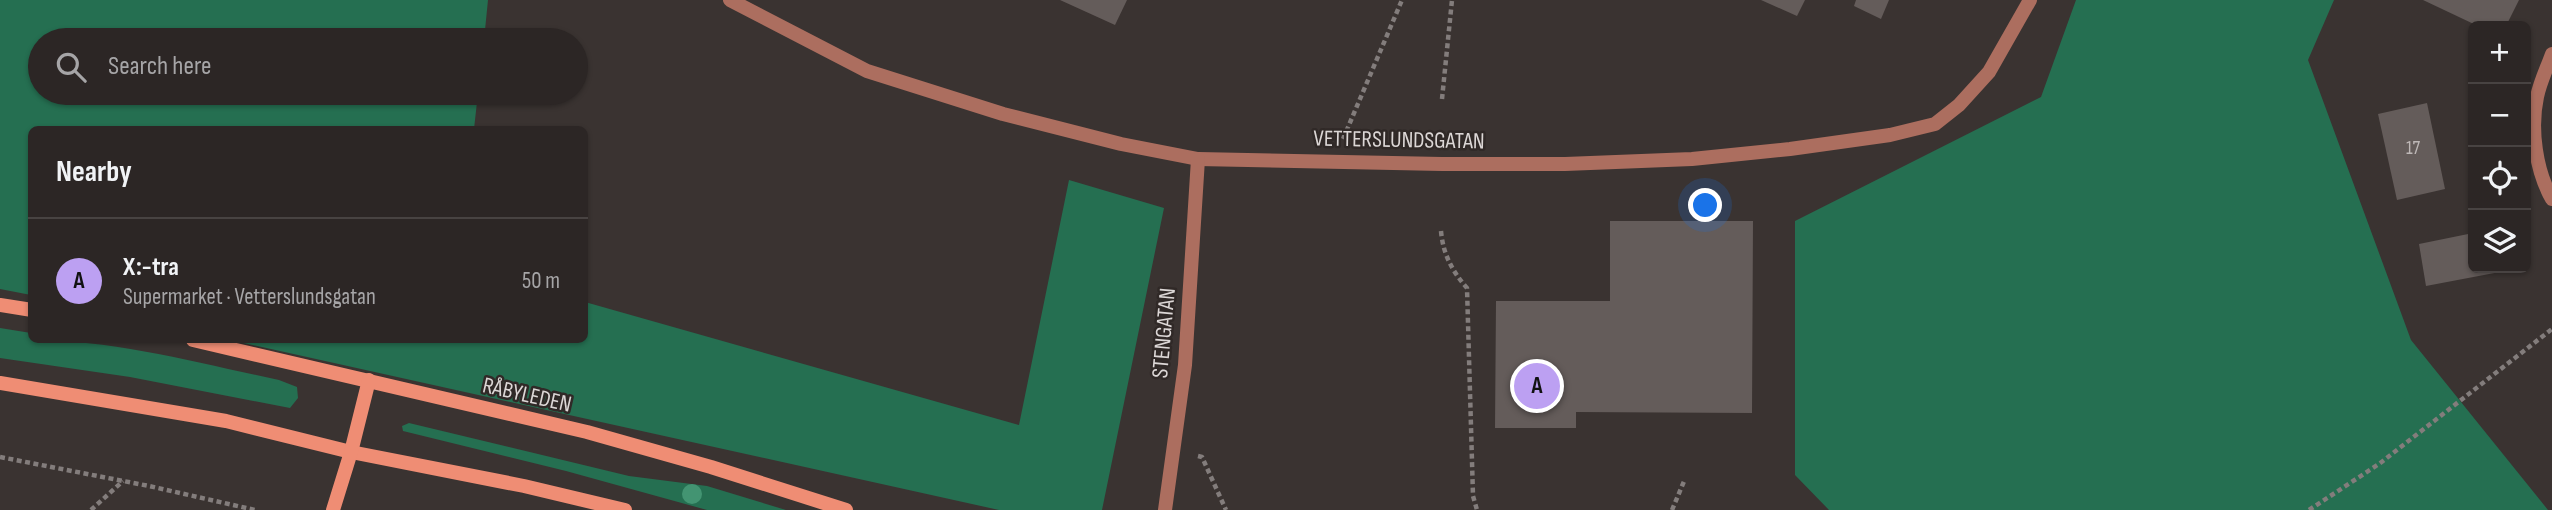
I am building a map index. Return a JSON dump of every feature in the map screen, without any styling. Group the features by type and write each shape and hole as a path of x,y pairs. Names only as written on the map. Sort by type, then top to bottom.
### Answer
{"main road":[{"path":"0,305 28,309"},
{"name":"RÅBYLEDEN","path":"206,343 599,436 711,467 846,510"},
{"path":"333,510 369,380"},
{"path":"0,383 226,421 351,452 524,486 625,510"}],"street":[{"name":"VETTERSLUNDSGATAN","path":"730,0 867,71 1003,114 1121,144 1199,159 1336,163 1565,164 1692,159 1790,149 1890,135 1935,124 1959,105 1989,72 2030,0"},
{"path":"2552,54 2537,97 2535,142 2544,184 2552,200"},
{"name":"STENGATAN","path":"1165,510 1185,365 1199,159"}],"path":[{"path":"1336,163 1348,125 1402,0"},
{"path":"1442,99 1452,0"},
{"path":"1441,231 1450,265 1467,288 1473,496 1477,510"},
{"path":"2309,510 2379,464 2552,329"},
{"path":"1173,454 1202,457 1226,510"},
{"path":"0,457 255,510"},
{"path":"1672,510 1685,479"},
{"path":"91,510 123,481"}],"green space":[{"path":"0,0 488,0 485,28 28,28 28,105 477,105 474,126 28,126 28,294 0,289"},
{"path":"2076,0 2334,0 2308,60 2411,340 2548,510 1829,510 1795,475 1795,221 2041,97"},
{"path":"1069,180 1164,208 1102,510 999,510 244,343 588,343 588,303 1019,425"},
{"path":"0,328 28,333 28,343 84,343 125,348 279,380 297,387 298,398 290,408 130,377 0,358"},
{"path":"409,423 629,476 707,486 786,510 707,510 566,471 403,431 402,426"}],"building":[{"path":"1060,0 1127,0 1115,25"},
{"path":"1761,0 1805,0 1797,16"},
{"path":"1856,0 1889,0 1881,19 1854,6"},
{"path":"2423,0 2519,0 2508,21 2468,21"},
{"path":"2427,103 2445,189 2397,200 2378,114"},
{"path":"1610,221 1753,221 1752,413 1576,412 1576,428 1495,428 1496,301 1610,301"},
{"path":"2468,234 2468,273 2494,273 2426,286 2419,244"}],"place":[{"name":"X:-tra","path":"1537,386"}]}
